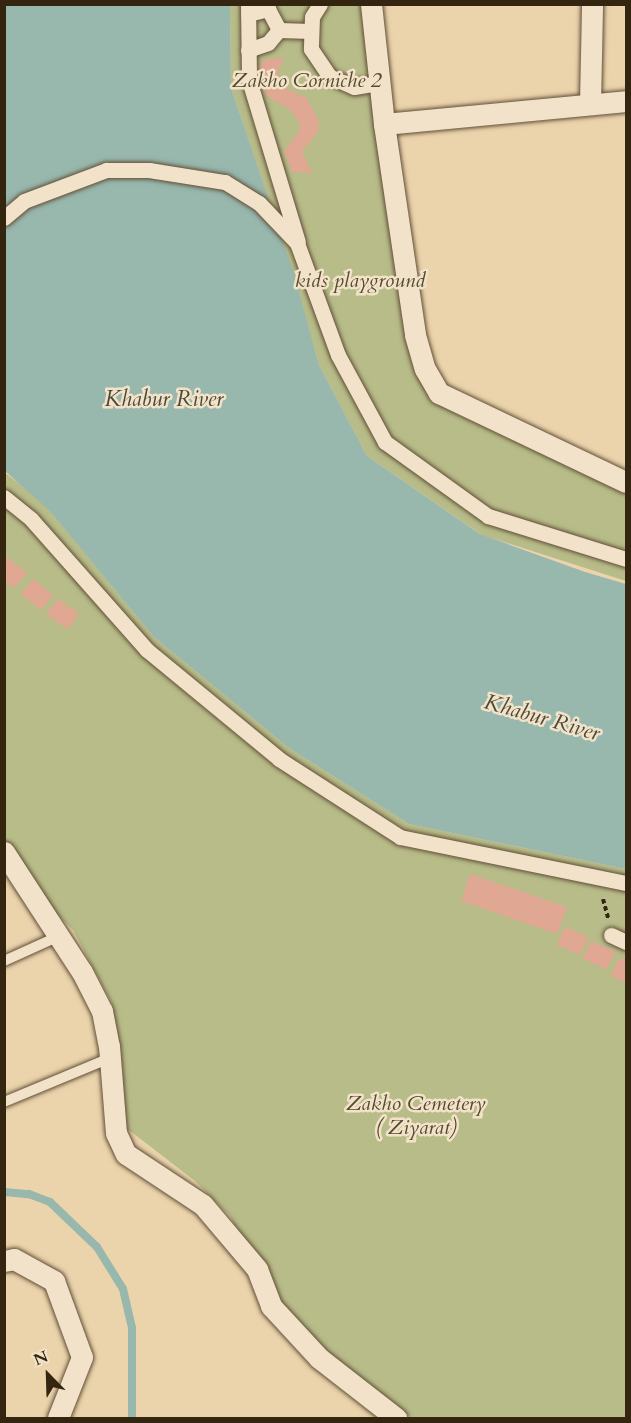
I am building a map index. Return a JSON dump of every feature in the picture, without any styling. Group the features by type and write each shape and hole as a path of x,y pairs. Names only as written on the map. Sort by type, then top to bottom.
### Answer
{"street":[{"path":"320,4 312,17 311,49 329,76 354,87 380,83"},
{"path":"371,4 384,124 415,335 425,369 439,393 627,482"},
{"path":"590,103 592,4"},
{"path":"279,30 268,9 248,9 249,80 307,274"},
{"path":"279,30 311,31"},
{"path":"248,50 268,43 279,30"},
{"path":"384,124 627,100"},
{"path":"4,218 24,201 106,170 149,170 201,176 225,182 259,202 297,243 338,355 385,442 488,516 627,559"},
{"path":"4,497 31,519 147,650 279,759 400,837 627,883"},
{"path":"4,852 82,972 102,1011 110,1058 116,1133 126,1154 203,1205 257,1269 271,1306 319,1359 396,1419"},
{"path":"611,935 627,942"},
{"path":"4,1261 14,1259 54,1281 82,1357 58,1419"}],"lane":[{"path":"4,961 59,936"},
{"path":"4,1102 110,1058"}],"path":[{"path":"599,878 611,935"}],"green space":[{"name":"Zakho Corniche 2","path":"230,5 371,5 415,335 439,393 626,481 626,581 482,535 367,456 319,365 292,270 231,88"},
{"name":"Zakho Cemetery ( Ziyarat)","path":"4,472 43,502 154,637 289,748 409,824 626,869 626,1418 412,1418 355,1380 306,1341 258,1269 230,1216 195,1181 125,1127 112,1003 73,930 40,897 10,856 5,841"}],"water":[{"name":"Khabur River","path":"5,5 230,5 231,88 294,274 319,365 367,456 480,534 585,572 626,584 626,869 409,824 289,748 154,637 50,511 5,471"}],"building":[{"path":"284,58 277,73 285,88 307,98 319,122 318,132 302,151 312,173 292,172 284,151 301,129 297,118 289,109 267,96 255,73 265,59"},
{"path":"7,557 27,573 14,588 4,580"},
{"path":"33,579 53,595 41,610 21,594"},
{"path":"58,599 79,613 68,629 46,614"},
{"path":"470,874 567,907 557,934 461,901"},
{"path":"565,927 588,937 580,955 557,945"},
{"path":"591,941 615,951 607,969 583,959"},
{"path":"619,958 626,961 626,983 611,976"}],"waterway":[{"path":"4,1192 29,1194 50,1202 97,1247 123,1289 132,1328 132,1418"}],"park label":[{"name":"kids playground","path":"360,281"}]}
